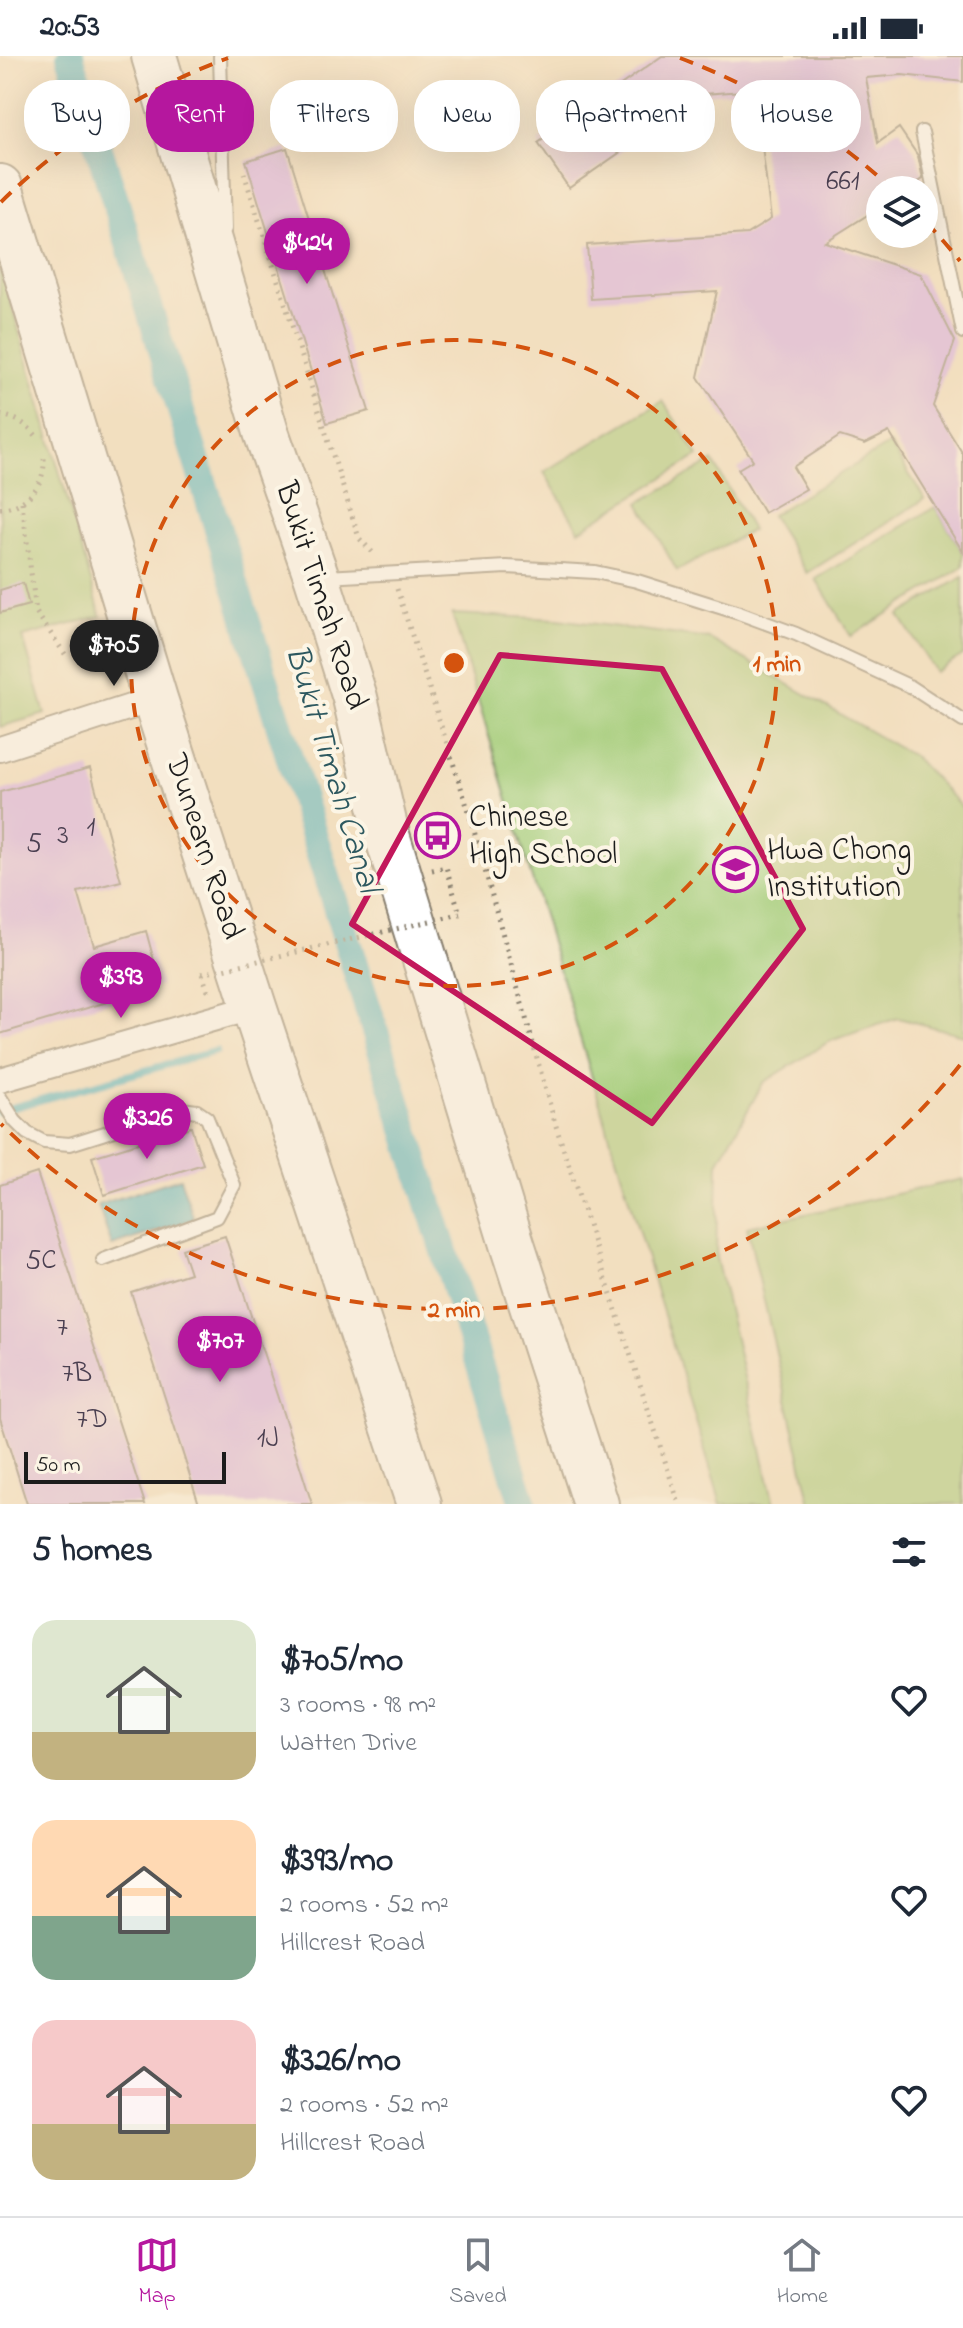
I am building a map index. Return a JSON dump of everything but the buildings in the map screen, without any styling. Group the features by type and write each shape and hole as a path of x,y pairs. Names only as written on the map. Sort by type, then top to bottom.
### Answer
{"highway":[{"name":"Bukit Timah Road","path":"154,56 266,432 355,698 391,849 512,1244 596,1504"},
{"name":"Dunearn Road","path":"0,187 155,699 419,1504"}],"street":[{"path":"0,749 155,699"},
{"path":"0,1080 254,1007"}],"lane":[{"path":"220,56 227,307"},
{"path":"922,132 963,332"},
{"path":"317,578 520,567 595,572 637,581 796,634 911,687 963,721"},
{"path":"0,1098 15,1121 27,1133 44,1142 70,1144 181,1109 197,1111 207,1118 234,1185 217,1217 103,1260"}],"path":[{"path":"243,167 359,538 392,573 468,809 555,1123 679,1504"},
{"path":"0,415 12,417 37,436 43,450 44,465 41,480 33,493 22,502 0,508"},
{"path":"22,502 36,612 65,654"},
{"path":"202,974 460,914"}],"highlighted area":[{"path":"500,655 662,669 803,929 652,1123 352,924"}],"green space":[{"path":"0,265 101,616 23,637 45,714 0,727"},
{"path":"663,401 698,456 579,530 544,472"},
{"path":"890,444 925,499 807,573 771,515"},
{"path":"713,461 752,530 677,571 639,503"},
{"path":"935,507 963,552 963,567 851,636 816,579"},
{"path":"963,577 963,655 935,672 899,615"},
{"path":"452,614 558,619 710,639 914,757 963,808 963,1035 898,1018 830,1041 763,1083 718,1163 716,1258 774,1504 721,1504"},
{"path":"963,1179 963,1504 811,1504 747,1227"}],"water":[{"path":"180,1178 194,1219 112,1246 98,1205"}],"waterway":[{"name":"Bukit Timah Canal","path":"70,56 523,1504"},
{"path":"0,1111 216,1051"}],"place":[{"name":"Chinese High School","path":"438,836"},
{"name":"Hwa Chong Institution","path":"736,869"}]}
